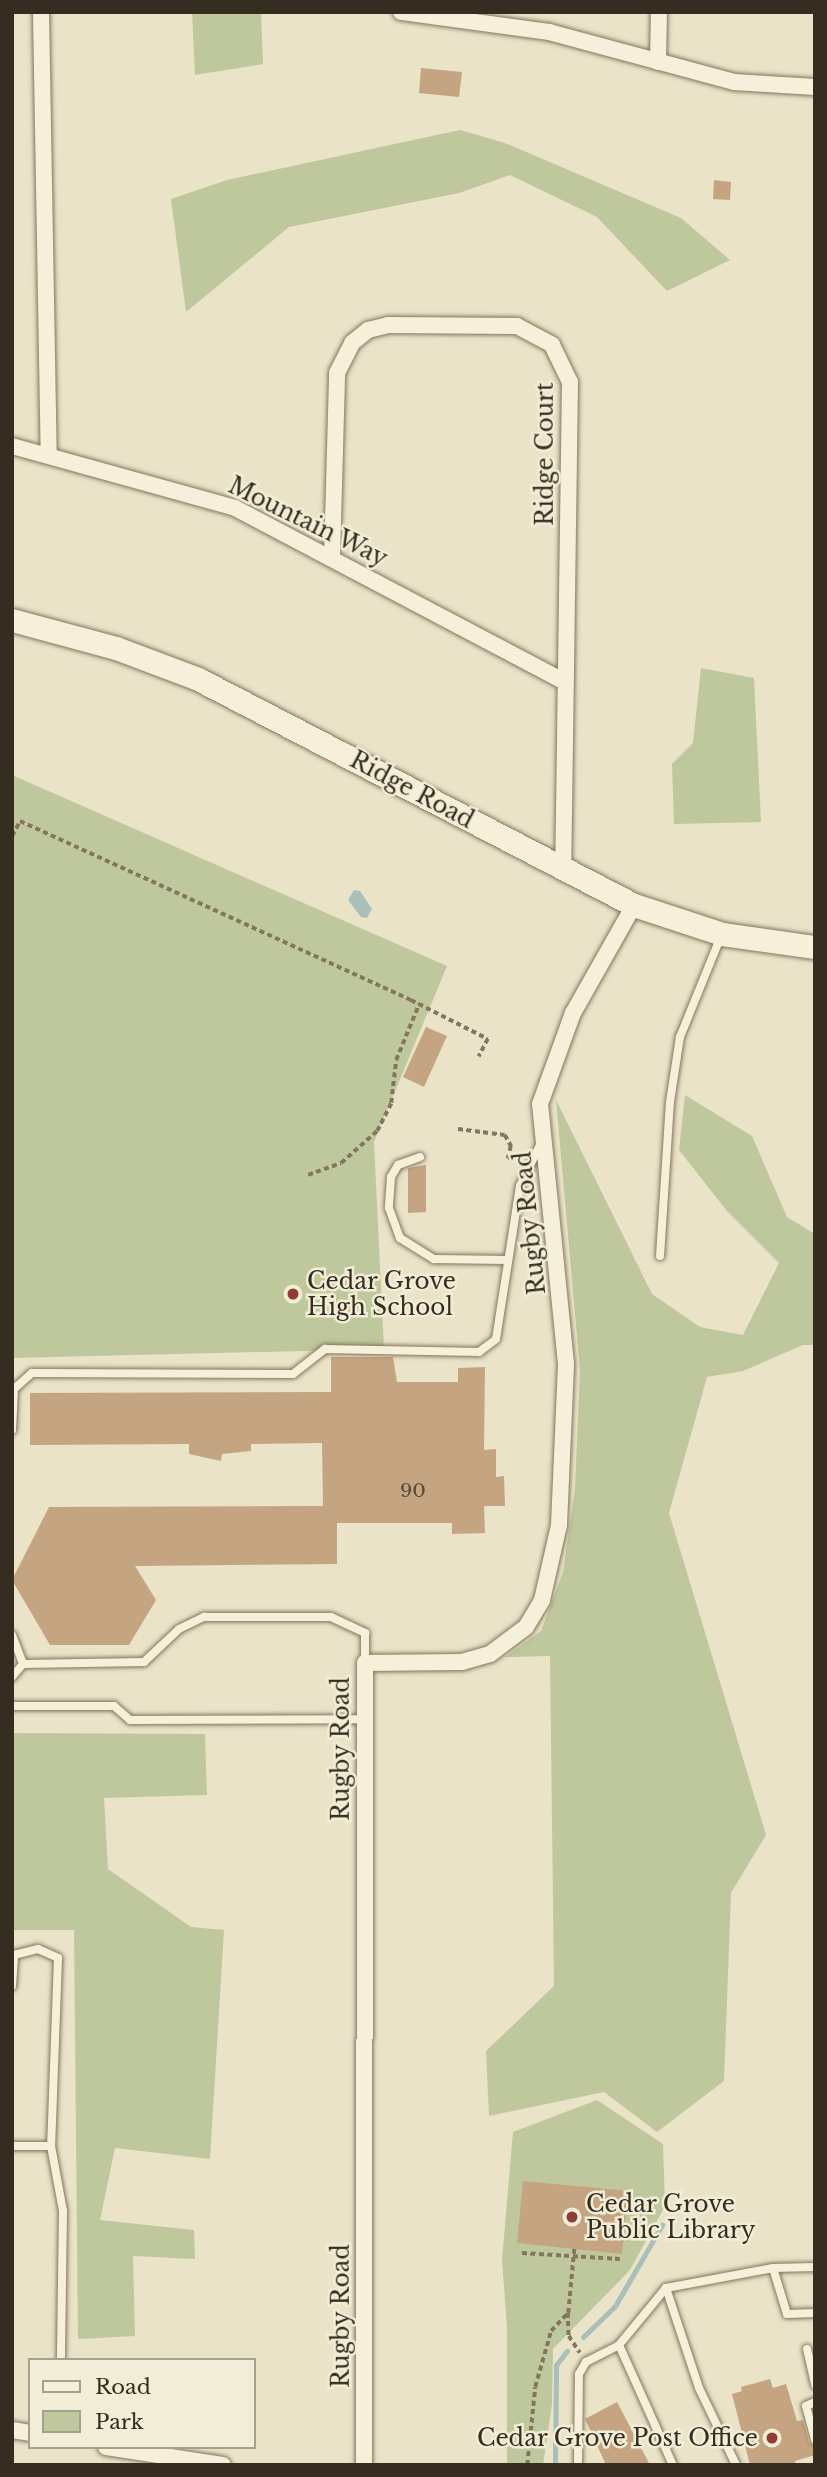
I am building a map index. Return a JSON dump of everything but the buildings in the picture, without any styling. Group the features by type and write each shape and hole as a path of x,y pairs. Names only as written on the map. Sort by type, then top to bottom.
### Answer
{"main road":[{"name":"Ridge Road","path":"12,620 116,648 198,679 634,905 722,934 815,947"}],"street":[{"path":"41,12 49,456"},
{"path":"403,12 549,32 734,82 815,87"},
{"path":"658,62 659,12"},
{"name":"Ridge Court","path":"332,556 337,373 352,343 368,330 388,325 517,326 536,333 559,353 570,382 563,869"},
{"name":"Mountain Way","path":"12,446 235,508 332,556 565,682"},
{"name":"Rugby Road","path":"364,2465 365,1663 461,1662 490,1654 526,1628 542,1600 559,1525 566,1364 540,1104 573,1013 634,905"},
{"path":"119,2449 223,2465"}],"lane":[{"path":"660,1256 670,1102 680,1037 722,934"},
{"path":"12,1430 14,1389 32,1373 293,1374 325,1349 479,1352 496,1339 522,1175 544,1138"},
{"path":"420,1157 398,1165 391,1177 389,1209 400,1238 434,1259 508,1260"},
{"path":"12,1677 23,1664 144,1662 178,1629 204,1617 331,1617 365,1633 365,1663"},
{"path":"12,1635 23,1664"},
{"path":"12,1706 114,1706 130,1720 363,1719"},
{"path":"12,1986 14,1955 38,1950 58,1958 51,2146 63,2211 61,2358"},
{"path":"12,2146 51,2146"},
{"path":"578,2465 579,2374 586,2362 619,2345 666,2288 773,2268 815,2267"},
{"path":"773,2268 787,2314 815,2313"},
{"path":"666,2288 699,2388 736,2465"},
{"path":"619,2345 673,2465"},
{"path":"807,2349 815,2385"},
{"path":"815,2402 806,2406 815,2440"}],"path":[{"path":"12,836 20,821 419,1004 488,1039 479,1057"},
{"path":"308,1175 341,1163 377,1131 391,1103 396,1060 419,1004"},
{"path":"458,1129 505,1135 511,1146 508,1159 515,1160"},
{"path":"574,2249 568,2313 569,2336 586,2362"},
{"path":"522,2253 620,2259"},
{"path":"527,2465 535,2387 555,2324 568,2313"}],"green space":[{"path":"192,12 261,12 263,64 195,75"},
{"path":"460,130 505,143 681,218 730,260 667,291 597,217 510,175 459,193 289,227 186,312 171,199 227,180"},
{"path":"701,668 754,678 761,822 674,824 672,764 693,743"},
{"path":"12,775 447,966 374,1142 384,1349 12,1358"},
{"path":"685,1095 752,1136 787,1217 815,1234 815,1345 803,1345 743,1371 707,1377 669,1513 766,1835 731,1893 724,2081 657,2132 604,2092 489,2116 486,2051 554,1986 550,1656 505,1657 541,1631 563,1572 575,1489 580,1370 556,1100 652,1294 700,1327 743,1335 779,1263 727,1211 679,1150"},
{"path":"12,1733 205,1734 207,1795 104,1798 108,1869 191,1927 224,1930 210,2159 115,2148 100,2220 194,2230 195,2259 133,2256 135,2336 78,2339 74,1930 12,1930"},
{"path":"597,2100 663,2144 665,2206 630,2270 553,2349 552,2404 543,2465 507,2465 507,2328 502,2260 513,2132"}],"water":[{"path":"354,890 360,891 372,909 367,918 361,917 348,900"}],"waterway":[{"path":"583,2337 615,2306 662,2225"},
{"path":"555,2465 556,2365 567,2351"}],"place":[{"name":"Cedar Grove High School","path":"293,1294"},
{"name":"Cedar Grove Public Library","path":"572,2217"},
{"name":"Cedar Grove Post Office","path":"772,2438"}]}
